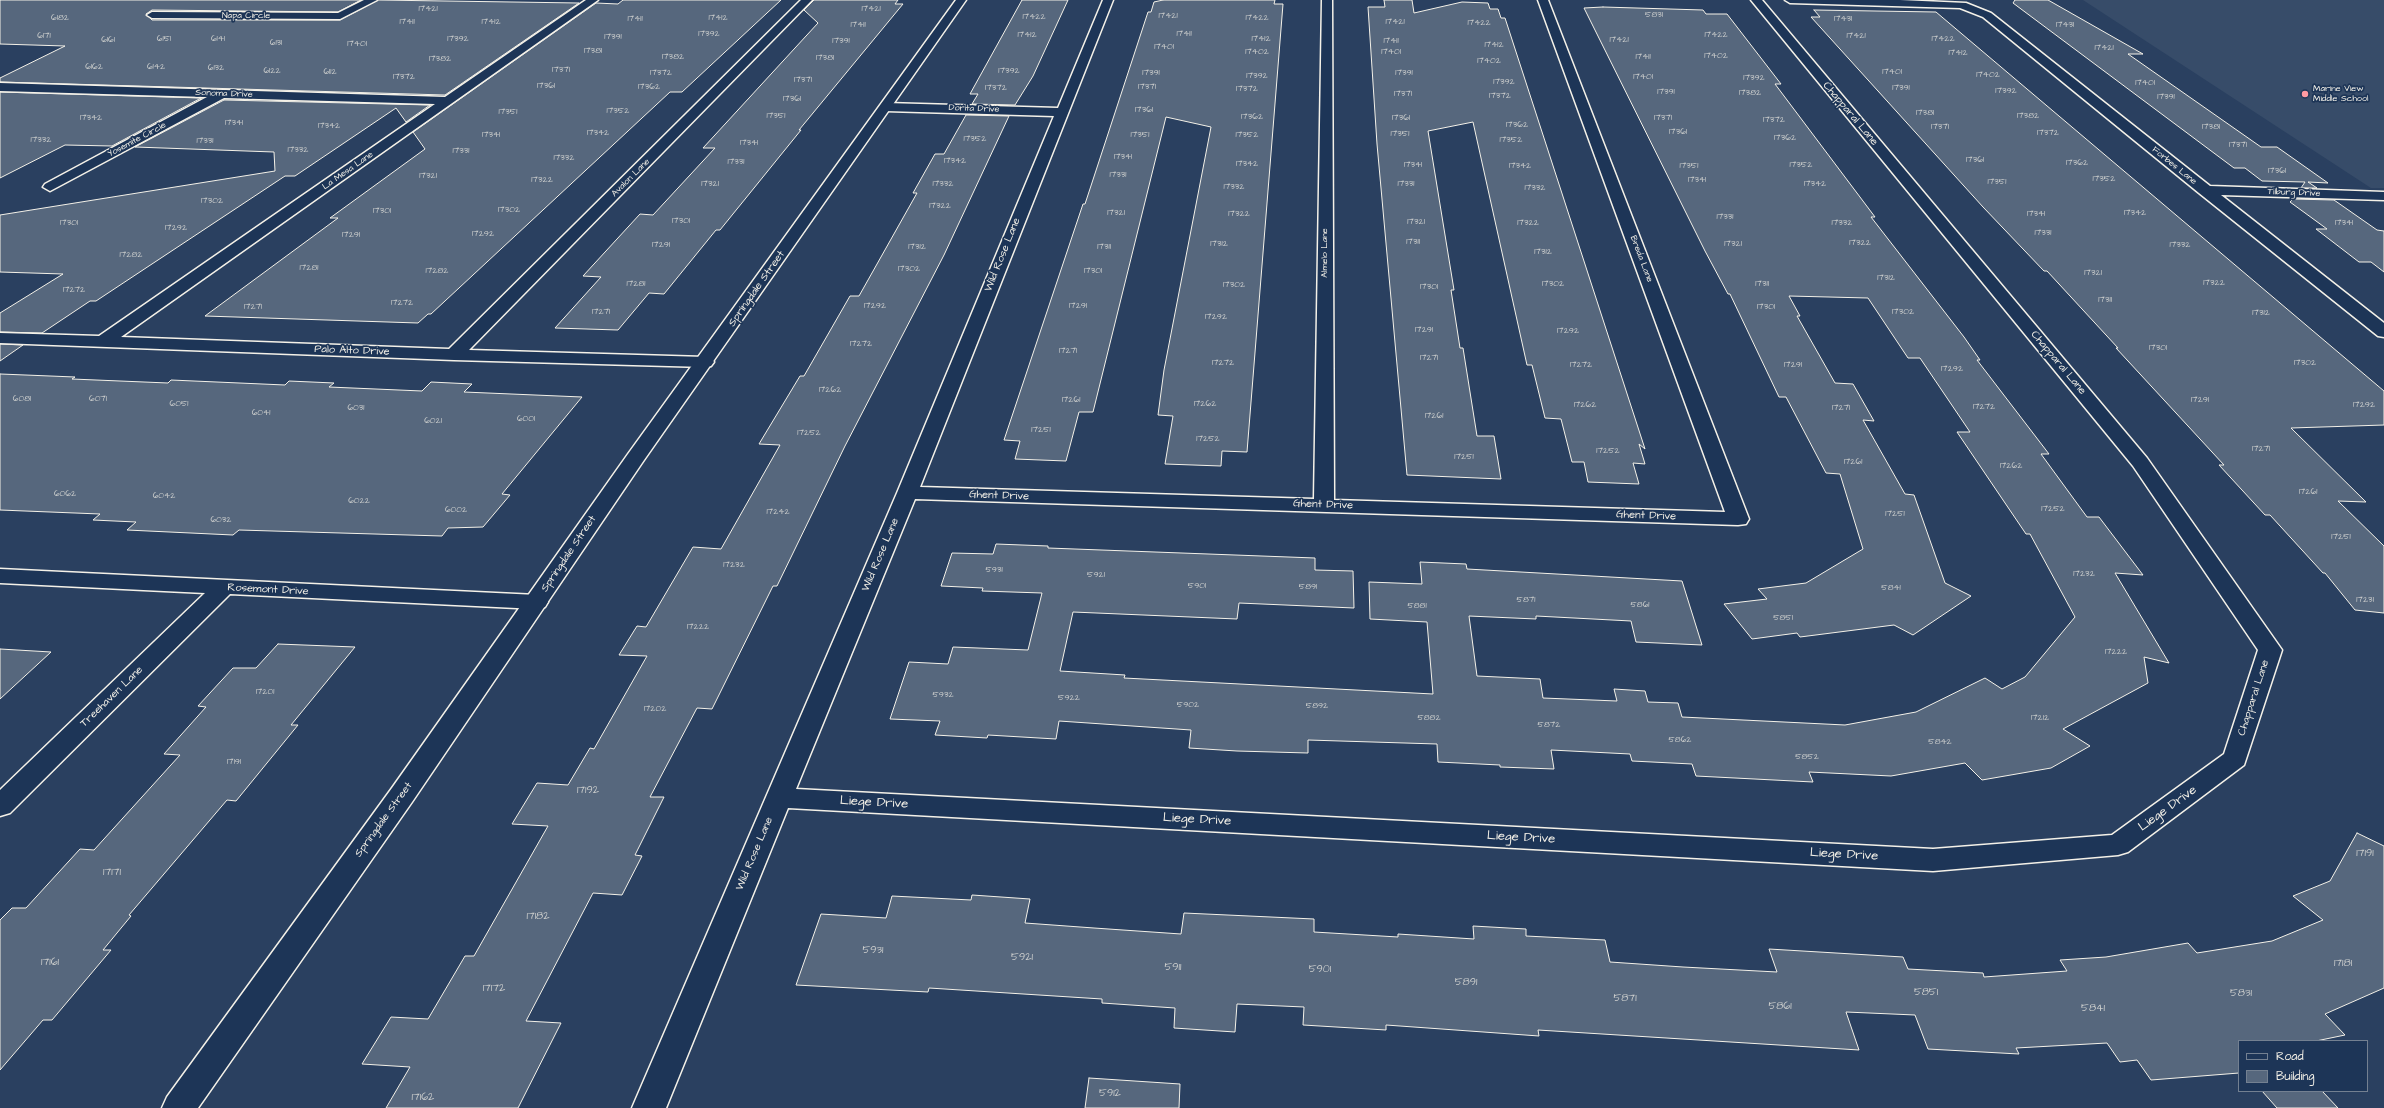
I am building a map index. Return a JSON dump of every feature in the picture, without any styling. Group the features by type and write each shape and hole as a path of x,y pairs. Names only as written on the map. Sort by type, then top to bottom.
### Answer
{"street":[{"name":"Napa Circle","path":"152,15 340,16 372,0"},
{"name":"La Mesa Lane","path":"104,341 593,0"},
{"name":"Avalon Lane","path":"454,356 807,0"},
{"name":"Springdale Street","path":"179,1108 402,795 635,458 705,362 961,0"},
{"name":"Wild Rose Lane","path":"649,1108 907,493 1061,112 1108,0"},
{"name":"Almelo Lane","path":"1324,505 1327,0"},
{"name":"Breda Lane","path":"1543,0 1738,519"},
{"name":"Chapparal Lane","path":"1756,0 2140,462 2270,650 2235,759"},
{"name":"Forbes Lane","path":"1790,0 1962,5 1988,15 2204,190 2384,332"},
{"name":"Sonoma Drive","path":"0,87 449,101"},
{"name":"Yosemite Circle","path":"50,187 223,94"},
{"name":"Dorita Drive","path":"886,107 1061,112"},
{"name":"Tilburg Drive","path":"2204,190 2384,196"},
{"name":"Palo Alto Drive","path":"0,338 454,356 705,362"},
{"name":"Ghent Drive","path":"907,493 1738,519"},
{"name":"Rosemont Drive","path":"0,576 536,602"},
{"name":"Treehaven Lane","path":"0,806 224,588"},
{"name":"Liege Drive","path":"778,798 1933,860 2118,845 2235,759"}],"shaded area":[{"name":"Marine View Middle School","path":"2083,0 2384,0 2384,188 2371,188"}],"building":[{"path":"0,0 361,0 338,12 152,10 146,14 152,20 340,20 378,0 579,3 445,95 0,82 0,78 65,46 0,44"},
{"path":"623,0 781,0 682,92 670,92 431,314 428,314 418,323 205,316 338,218 330,218 425,149 413,132 596,3 618,4"},
{"path":"814,0 898,0 895,4 903,4 799,130 801,130 720,230 716,230 664,294 649,293 618,330 555,328 601,277 583,276 640,214 653,215 715,148 703,148 818,23 804,10"},
{"path":"1022,0 1068,0 1033,76 1015,105 972,104 978,94 970,94"},
{"path":"1163,0 1275,0 1274,4 1283,4 1247,452 1222,451 1221,466 1165,464 1173,416 1158,415 1164,370 1211,127 1166,117 1093,412 1079,412 1066,461 1015,459 1020,441 1004,440 1083,204 1085,204 1148,12 1151,12 1154,2"},
{"path":"1384,0 1412,0 1414,13 1462,2 1488,3 1490,9 1498,9 1501,18 1505,18 1645,449 1639,444 1645,464 1633,463 1639,484 1588,482 1584,462 1572,462 1561,419 1545,418 1532,365 1527,365 1473,122 1428,131 1454,290 1451,290 1460,348 1463,348 1477,436 1494,436 1501,479 1407,475 1377,144 1368,7 1385,7"},
{"path":"2015,0 2048,0 2143,54 2128,54 2261,147 2277,147 2328,183 2308,182 2317,188 2301,188 2305,182 2262,181 2245,168 2234,168 2013,3"},
{"path":"1603,7 1703,10 1706,14 1727,14 1781,84 1775,84 1875,217 1871,217 1964,337 1980,360 1977,360 2049,454 2041,454 2087,517 2099,517 2143,575 2115,573 2169,663 2144,657 2148,683 2063,729 2090,746 2051,768 1982,780 1965,763 1891,776 1809,772 1813,782 1696,776 1692,764 1632,761 1630,754 1551,750 1554,769 1500,767 1500,765 1438,762 1437,744 1308,740 1308,753 1237,751 1189,748 1191,730 1059,721 1056,739 988,735 987,738 935,735 940,721 890,719 909,662 948,664 953,647 1028,650 1042,593 982,591 983,588 941,586 952,553 993,554 996,544 1048,546 1048,548 1315,558 1315,570 1353,571 1354,608 1239,603 1237,619 1073,612 1060,671 1125,675 1124,678 1433,694 1427,622 1370,619 1369,582 1422,584 1420,562 1466,564 1467,569 1682,581 1702,645 1636,642 1631,621 1536,616 1536,619 1469,616 1477,676 1540,679 1543,698 1617,701 1614,689 1645,691 1648,702 1678,703 1682,717 1845,725 1916,712 1985,678 2002,689 2025,677 2075,617 2030,534 2026,534 1957,432 1970,432 1920,358 1908,358 1868,298 1789,296 1800,316 1797,316 1835,383 1853,384 1874,421 1863,420 1905,494 1914,495 1945,583 1971,596 1913,635 1894,625 1800,637 1797,633 1752,639 1724,604 1767,599 1758,589 1806,583 1863,549 1840,474 1826,473 1786,397 1779,397 1730,294 1728,294 1705,251 1584,8"},
{"path":"1814,10 1936,12 2384,391 2384,425 2291,428 2366,502 2338,501 2384,546 2384,613 2355,610 2325,573 2323,573 2270,515 2265,515 2219,465 2224,465 2116,348 2118,348 2047,271 2044,271 1983,207 1811,17 1820,17"},
{"path":"0,92 201,98 112,146 65,145 0,178"},
{"path":"224,100 430,105 406,122 396,108 295,176 285,176 96,301 90,301 42,333 0,332 0,313 63,274 0,272 0,215 275,171 274,152 135,147"},
{"path":"966,115 1009,116 944,255 845,446 777,586 773,586 712,709 697,708 650,797 664,797 635,855 642,856 622,895 593,893 526,1021 561,1023 518,1108 386,1108 410,1067 362,1064 391,1017 428,1019 465,956 474,956 548,826 512,824 537,783 568,785 590,748 594,749 647,656 619,655 637,626 646,627 693,547 721,549 780,445 759,444 800,376 804,376 850,296 859,296 917,193 913,193 935,154 944,154"},
{"path":"2293,199 2334,200 2377,230 2384,231 2384,272 2371,262 2359,262 2316,229 2327,229 2290,202"},
{"path":"0,344 23,345 0,361"},
{"path":"0,374 168,383 171,380 285,385 289,381 334,383 329,387 422,391 431,382 472,384 464,392 582,397 502,494 510,495 483,527 448,528 442,536 239,530 233,535 127,530 136,522 93,520 100,514 0,510"},
{"path":"278,644 355,647 291,725 298,725 236,801 227,800 129,915 131,916 103,950 111,950 52,1020 43,1020 0,1070 0,920 12,908 26,908 80,849 94,850 180,755 164,754 206,707 198,706 233,668 256,668"},
{"path":"0,649 51,652 0,699"},
{"path":"2357,833 2384,846 2384,988 2325,1014 2345,1035 2321,1040 2238,1040 2238,1073 2151,1080 2137,1060 2120,1062 2107,1043 2016,1048 2019,1054 1928,1049 1915,1015 1846,1012 1859,1050 1538,1030 1539,1036 1386,1025 1386,1030 1303,1025 1304,1007 1237,1004 1235,1032 1174,1028 1175,1008 1102,1003 1102,999 929,988 928,992 796,985 821,914 886,918 892,896 971,900 972,895 1030,899 1025,923 1181,934 1184,913 1314,919 1314,932 1398,937 1398,934 1474,939 1473,926 1526,929 1526,936 1605,940 1610,962 1777,972 1769,949 1903,957 1908,969 1983,973 1984,977 2067,971 2060,960 2106,957 2188,943 2197,953 2272,941 2323,920 2293,896 2330,881"},
{"path":"1089,1078 1180,1084 1179,1108 1085,1108"},
{"path":"2263,1092 2323,1092 2338,1108 2277,1108"}],"place":[{"name":"Marine View Middle School","path":"2305,94"}]}
